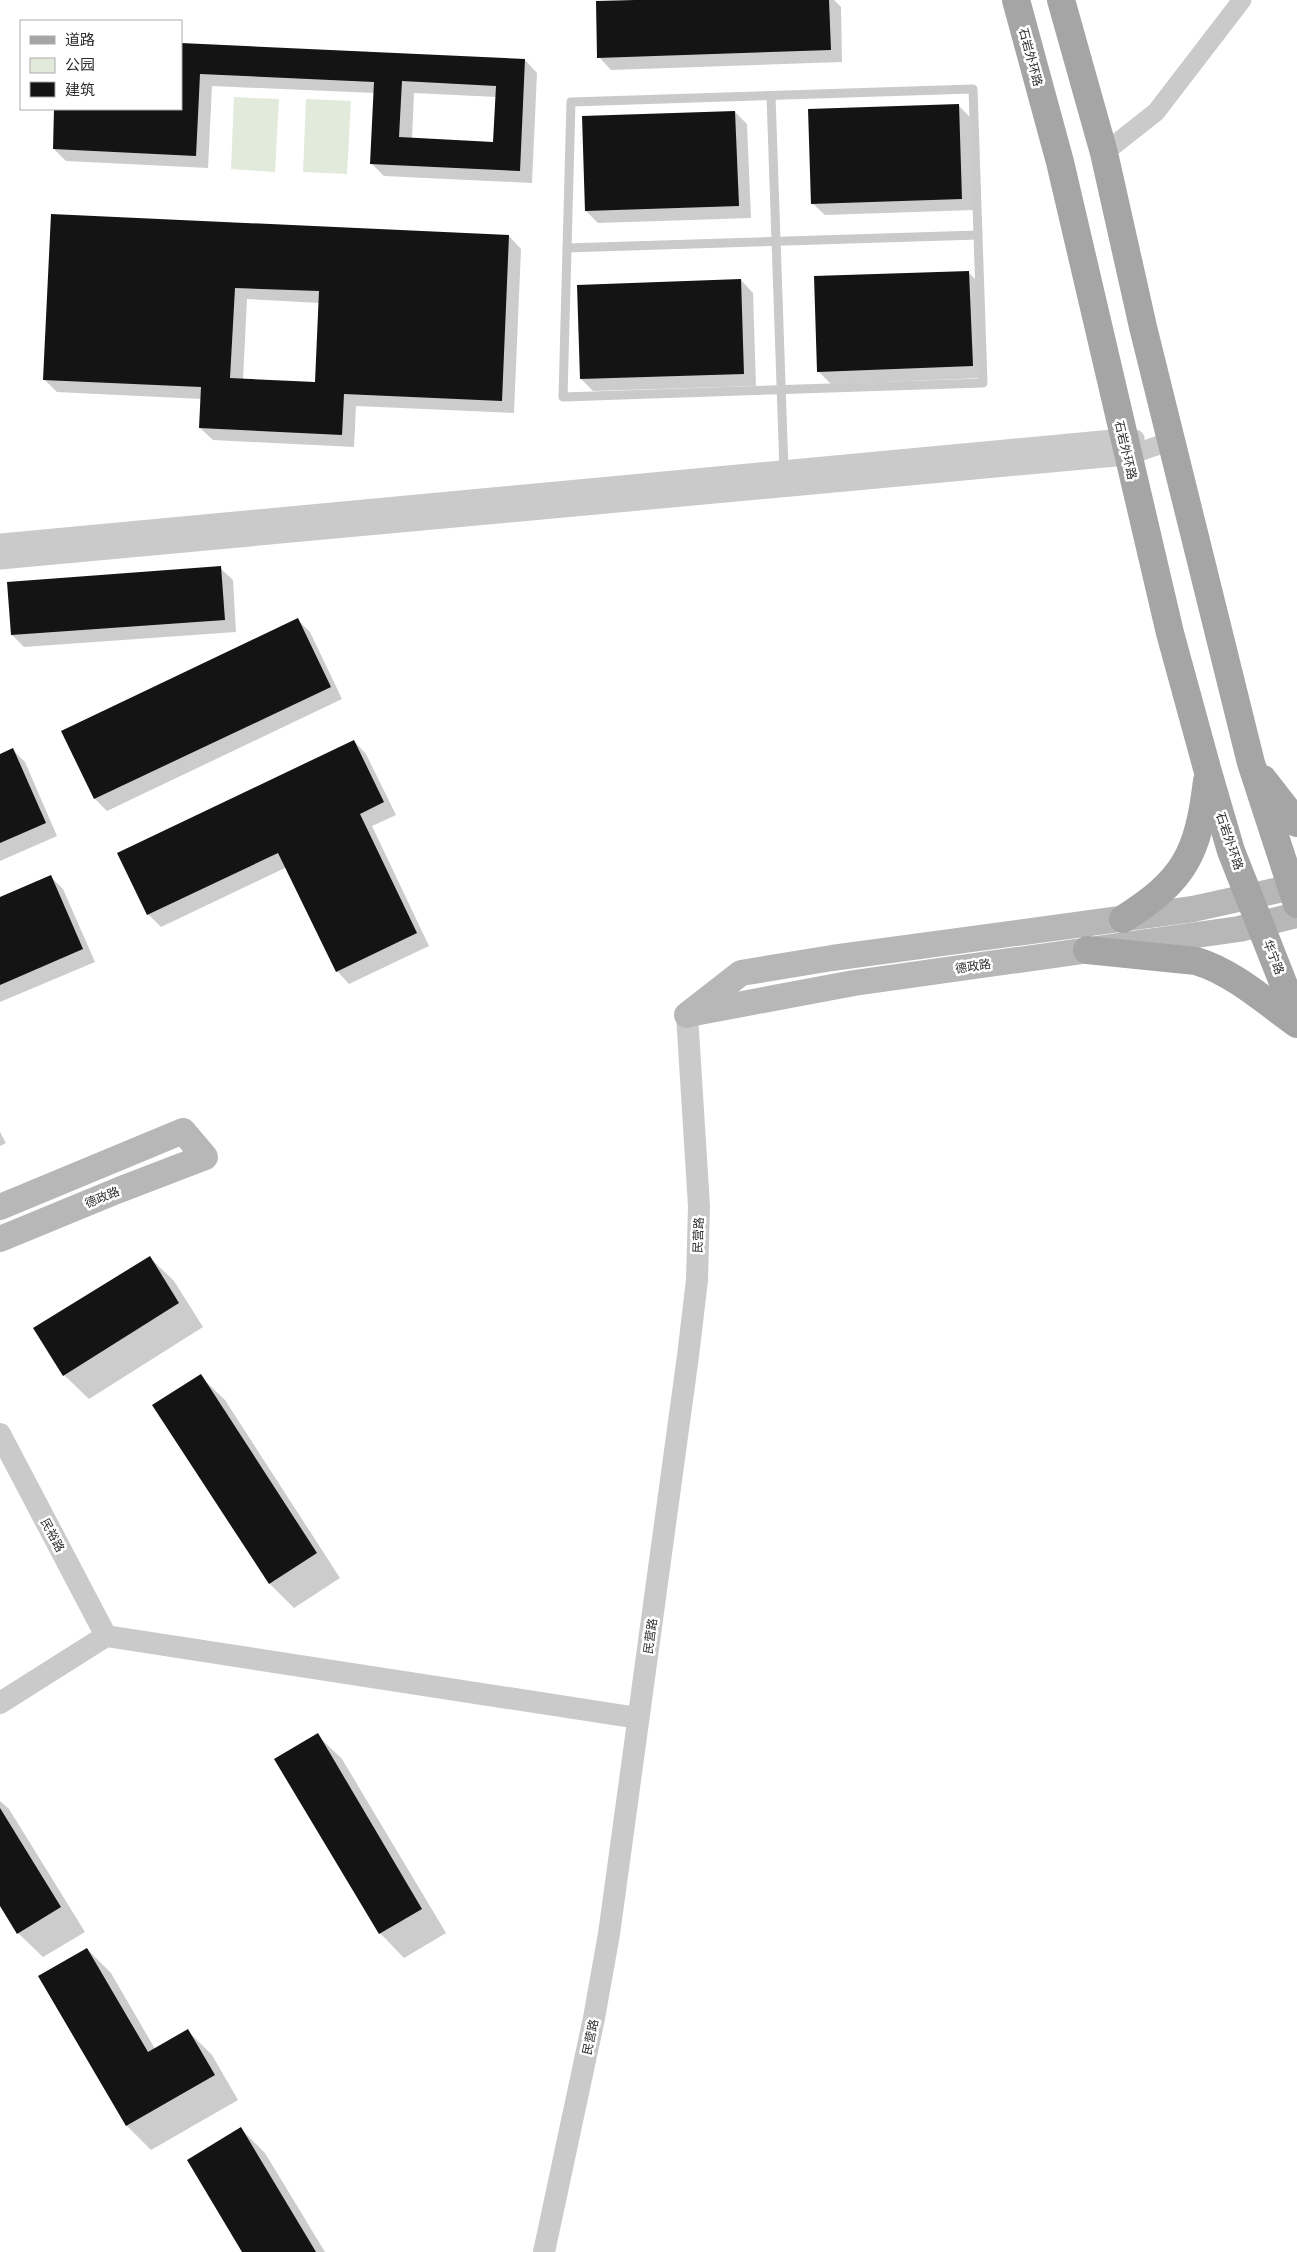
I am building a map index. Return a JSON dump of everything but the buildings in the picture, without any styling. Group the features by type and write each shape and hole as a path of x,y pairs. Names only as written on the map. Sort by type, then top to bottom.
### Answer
{"main road":[{"name":"石岩外环路","path":"1016,0 1060,162 1170,634 1231,851 1251,896"},
{"path":"687,1015 741,974 841,957 1193,909 1251,896 1295,893 1251,763 1143,327 1104,153 1061,0"},
{"path":"1251,763 1297,823"},
{"path":"1123,919 1153,900 1173,881 1187,859 1199,830 1208,772"},
{"name":"华宁路","path":"1251,896 1297,1018"},
{"name":"德政路","path":"687,1015 854,983 1201,935 1297,915"},
{"path":"1087,950 1196,961 1208,964 1236,980 1297,1024"},
{"name":"德政路","path":"0,1207 183,1131 205,1157 0,1239"}],"street":[{"path":"1104,153 1156,112 1242,0"},
{"path":"0,560 1171,441"},
{"path":"0,542 784,470 1125,447"},
{"name":"民营路","path":"544,2252 594,2018 609,1934 697,1280 699,1206 687,1015"},
{"name":"民裕路","path":"0,1434 106,1636"},
{"path":"0,1704 106,1636 638,1718"}],"lane":[{"path":"973,89 983,383 563,397 571,102 771,96 973,89"},
{"path":"771,96 784,470"},
{"path":"567,248 978,235"}],"green space":[{"path":"234,97 279,99 275,172 231,169"},
{"path":"306,99 351,101 347,174 303,172"}]}
